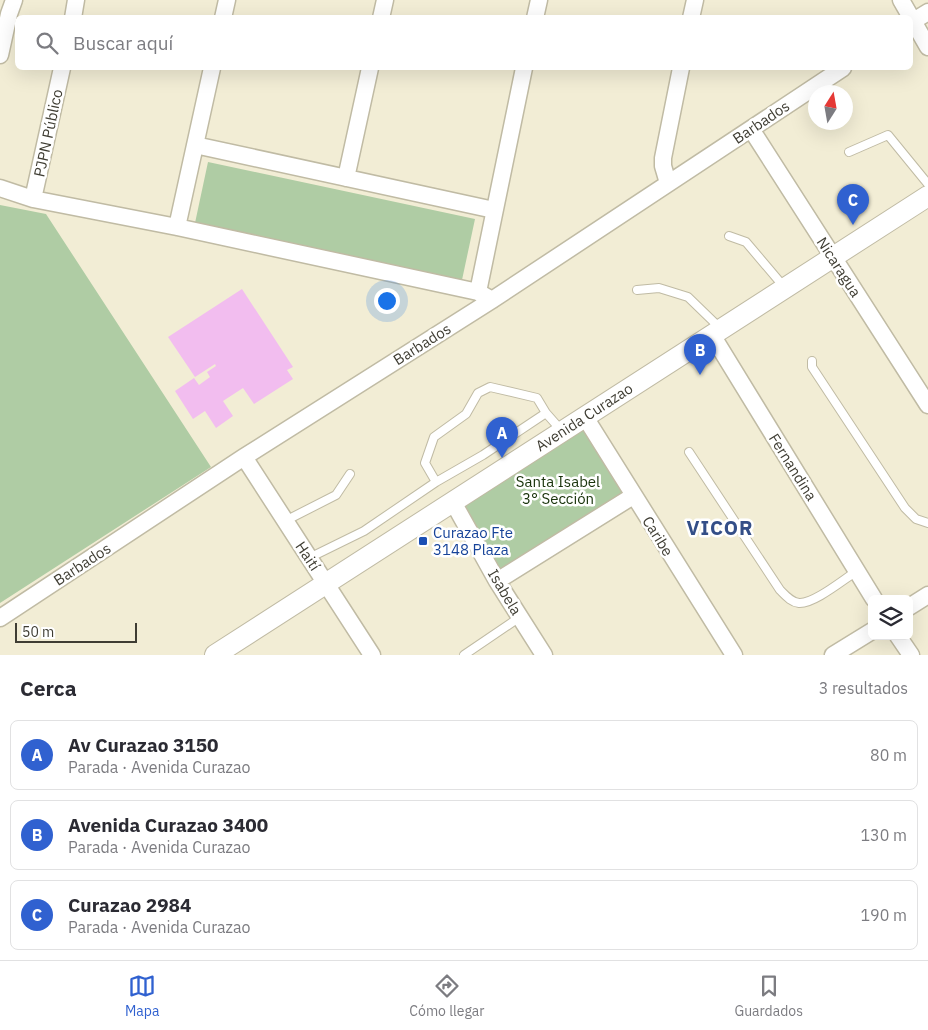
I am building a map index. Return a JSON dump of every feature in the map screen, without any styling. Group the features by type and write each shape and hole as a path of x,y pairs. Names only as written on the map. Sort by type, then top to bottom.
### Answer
{"street":[{"path":"74,15 76,0"},
{"path":"224,15 227,0"},
{"path":"382,15 384,0"},
{"path":"536,15 539,0"},
{"path":"692,15 695,0"},
{"path":"901,0 908,15"},
{"path":"0,55 7,8"},
{"path":"913,21 928,12"},
{"path":"913,24 928,47"},
{"name":"PJPN Público","path":"34,199 62,70"},
{"path":"177,227 212,70"},
{"path":"346,178 370,70"},
{"path":"0,188 34,199 177,227 485,296 494,210 524,70"},
{"path":"668,183 663,166 663,158 681,70"},
{"name":"Barbados","path":"0,618 485,296 668,183 840,70"},
{"name":"Nicaragua","path":"751,129 928,405"},
{"path":"195,145 494,210"},
{"name":"Avenida Curazao","path":"215,655 928,196"},
{"name":"Fernandina","path":"717,332 872,595"},
{"name":"Caribe","path":"585,417 734,655"},
{"name":"Haití","path":"244,457 372,655"},
{"path":"497,581 633,496"},
{"name":"Isabela","path":"453,502 497,581 544,655"},
{"path":"913,604 928,595"},
{"path":"833,655 868,633"},
{"path":"901,640 911,655"}],"lane":[{"path":"849,152 888,135 928,184"},
{"path":"730,236 746,242 785,288"},
{"path":"637,290 658,288 688,297 717,332"},
{"path":"812,361 812,367 906,508 916,519 928,523"},
{"path":"436,482 426,463 434,437 466,414 478,393 490,387 537,398 546,413 562,432"},
{"path":"308,558 364,531 436,482 483,455 546,413"},
{"path":"689,452 780,590 789,599 799,603 810,602 857,571"},
{"path":"285,521 336,495 350,474"},
{"path":"464,655 520,617"}],"green space":[{"path":"208,162 475,219 462,280 195,223"},
{"path":"0,205 46,214 211,467 0,603"},
{"name":"Santa Isabel 3° Sección","path":"585,424 629,493 499,574 456,505"}],"building":[{"path":"242,289 293,367 287,370 293,379 254,404 243,388 223,401 233,416 216,428 205,411 193,419 175,391 194,378 199,385 210,377 207,372 216,366 215,364 195,377 168,337"}],"place":[{"name":"Curazao 2984","path":"853,225"},
{"name":"Avenida Curazao 3400","path":"700,375"},
{"name":"Av Curazao 3150","path":"502,458"},
{"name":"Curazao Fte 3148 Plaza","path":"423,541"}],"district":[{"name":"VICOR","path":"720,527"}]}
